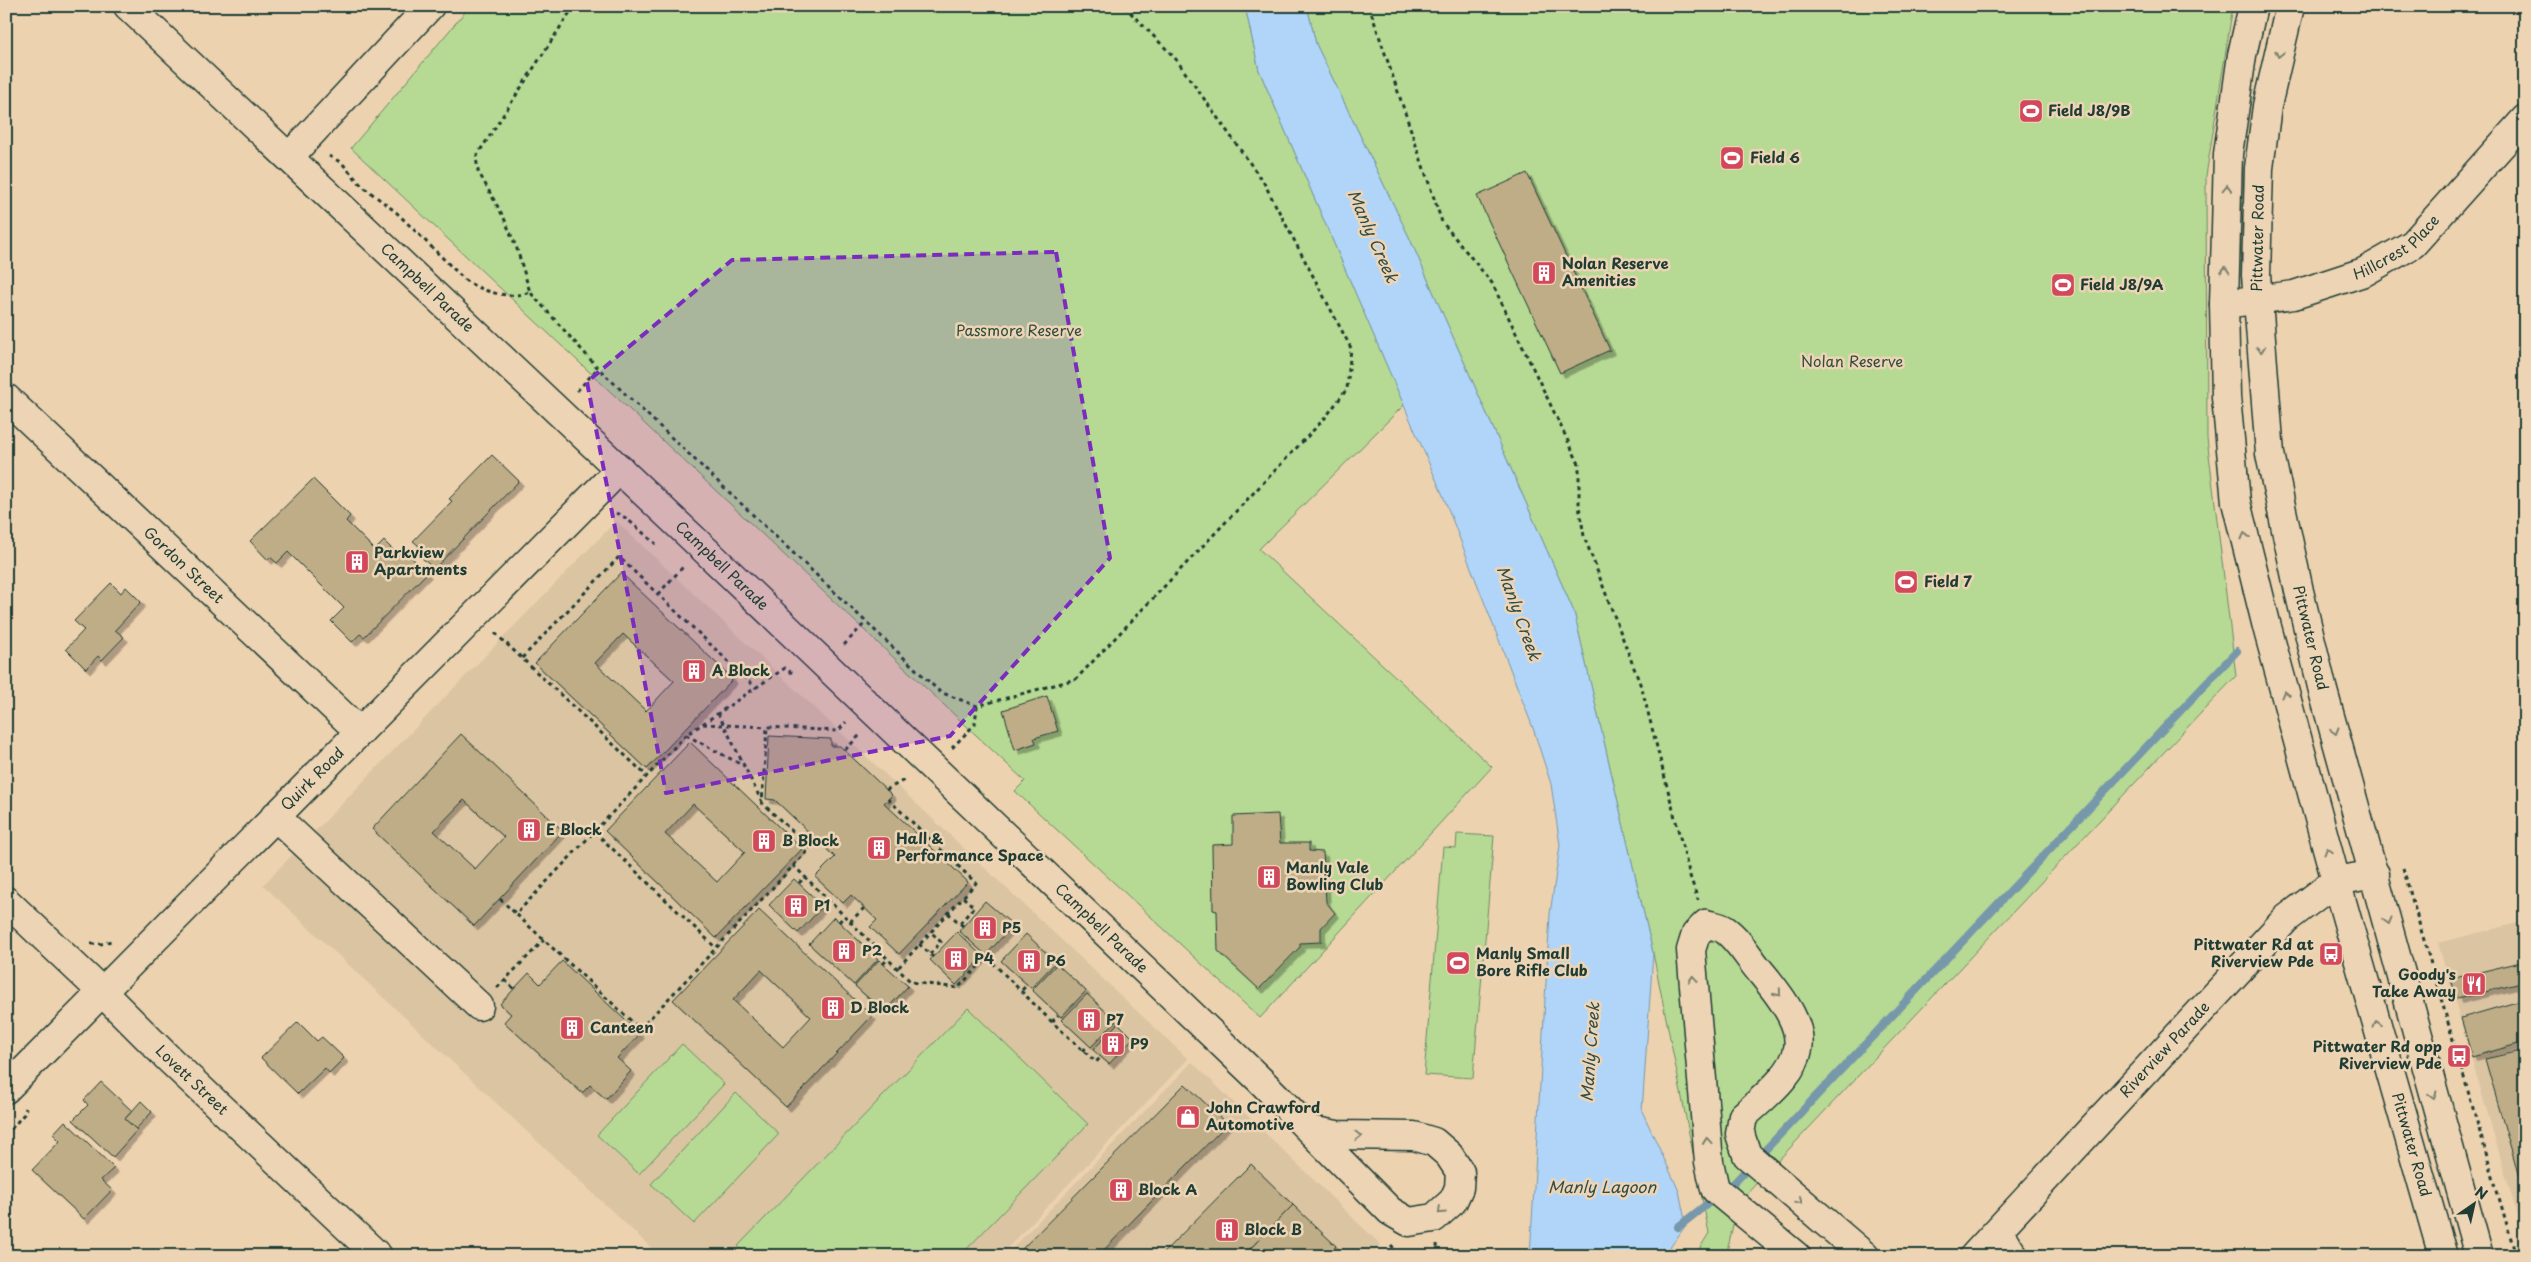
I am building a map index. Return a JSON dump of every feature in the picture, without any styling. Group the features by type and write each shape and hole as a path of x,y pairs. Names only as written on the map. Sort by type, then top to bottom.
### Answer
{"street":[{"name":"Campbell Parade","path":"128,6 297,148 620,469 1310,1130 1390,1210 1409,1222 1434,1218 1452,1201 1459,1188 1460,1172 1449,1155 1434,1142 1414,1136 1337,1135 1310,1130"},
{"path":"297,148 430,6"},
{"name":"Pittwater Road","path":"2253,6 2242,54 2228,154 2224,304 2226,397 2236,502 2267,627 2336,881 2443,1256"},
{"name":"Pittwater Road","path":"2290,6 2267,106 2259,168 2257,301 2270,454 2299,591 2323,691 2479,1256"},
{"name":"Hillcrest Place","path":"2224,304 2294,295 2364,272 2413,244 2525,119"},
{"name":"Gordon Street","path":"6,398 360,732"},
{"name":"Quirk Road","path":"6,1089 620,469"},
{"path":"275,816 479,1006"},
{"name":"Riverview Parade","path":"1974,1256 2286,919 2336,881 2375,874"},
{"name":"Lovett Street","path":"6,901 101,991 171,1061 378,1256"},
{"path":"1796,1256 1722,1195 1709,1162 1691,950 1696,934 1706,924 1724,929 1782,997 1795,1019 1799,1046 1792,1068 1776,1088 1743,1116 1740,1134 1754,1162 1865,1256"},
{"path":"1998,1231 2014,1256"}],"path":[{"path":"574,6 476,157 478,171 504,218 518,249 530,292 598,368 940,692 977,706 1076,679 1325,418 1347,389 1351,348 1264,183 1175,58 1124,6"},
{"path":"1369,6 1442,222 1492,283 1579,464 1579,506 1584,536 1642,689 1690,876 1706,924"},
{"path":"297,148 342,163 362,186 396,212 466,281 480,289 495,293 519,297 530,292"},
{"path":"613,514 618,513 626,518 661,549"},
{"path":"658,594 702,547"},
{"path":"522,658 619,557 756,688"},
{"path":"675,562 682,568"},
{"path":"516,914 686,735 785,668 806,685 866,622"},
{"path":"501,626 495,633 648,776"},
{"path":"703,724 838,731 864,703"},
{"path":"933,768 975,724 977,706"},
{"path":"718,713 762,803 810,848"},
{"path":"762,803 767,727"},
{"path":"686,735 744,766"},
{"path":"888,799 976,883 897,969"},
{"path":"595,832 716,948"},
{"path":"500,899 640,1029 817,840"},
{"path":"2402,864 2516,1256"},
{"path":"793,866 911,982 958,988 987,957 1083,1051 1096,1062 1101,1056"},
{"path":"799,883 805,877"},
{"path":"948,913 961,925 974,907 964,897"},
{"path":"850,922 864,908"},
{"path":"839,922 844,916"},
{"path":"919,944 932,956 941,942 931,932"},
{"path":"479,1006 544,940"},
{"path":"883,964 888,959"},
{"path":"505,980 514,989"},
{"path":"1022,990 1027,984"},
{"path":"1052,1022 1058,1015"},
{"path":"1083,1051 1088,1044"}],"highlighted area":[{"path":"1056,252 1110,558 950,736 666,793 587,382 732,260"}],"shaded area":[{"path":"616,521 1188,1059 1000,1256 660,1256 263,885"},
{"path":"2525,921 2525,1242 2438,943"},
{"path":"1192,1062 1381,1245 1370,1256 1005,1256"}],"green space":[{"name":"Passmore Reserve","path":"470,6 1245,6 1259,70 1404,405 1259,549 1492,767 1260,1018 1015,791 1025,781 351,148"},
{"name":"Nolan Reserve","path":"1307,6 2233,6 2206,176 2207,438 2236,676 1738,1203 1726,1256 1695,1256 1709,1233 1653,953 1574,612 1409,237 1316,44"},
{"name":"Manly Small Bore Rifle Club","path":"1457,834 1494,836 1473,1078 1424,1075 1443,847 1456,848"},
{"path":"968,1008 1088,1124 960,1256 748,1256 738,1246"},
{"path":"682,1044 724,1084 639,1174 597,1135"},
{"path":"736,1093 779,1134 694,1224 651,1184"}],"water":[{"name":"Manly Lagoon","path":"1245,6 1307,6 1316,44 1409,237 1574,612 1653,953 1642,1111 1679,1191 1686,1225 1664,1256 1530,1256 1550,914 1560,845 1551,784 1533,728 1444,498 1259,70"}],"building":[{"name":"Nolan Reserve Amenities","path":"1527,173 1610,350 1560,373 1477,196"},
{"name":"Parkview Apartments","path":"492,455 519,481 434,569 415,551 419,546 413,541 452,501 449,499"},
{"name":"Parkview Apartments","path":"313,479 350,516 346,521 375,550 384,541 399,556 404,550 427,573 364,637 360,634 352,642 331,621 344,608 288,552 277,563 270,557 268,560 250,541"},
{"name":"A Block","path":"621,573 733,679 647,769 535,663","holes":["623,634 674,681 646,711 595,663"]},
{"path":"111,583 121,593 126,587 141,602 115,630 124,637 102,660 98,656 86,669 66,649 84,630 74,621"},
{"path":"1047,696 1058,731 1034,738 1036,743 1015,750 1003,710"},
{"name":"E Block","path":"461,734 563,831 474,926 372,829","holes":["464,800 504,837 475,869 434,831"]},
{"name":"Hall & Performance Space","path":"769,736 831,739 831,746 840,746 892,795 884,803 968,882 899,954 870,927 877,920 851,895 843,903 815,877 835,857 775,800 766,799"},
{"name":"B Block","path":"690,742 802,849 716,938 605,831","holes":["693,804 745,852 717,882 665,834"]},
{"name":"Manly Vale Bowling Club","path":"1278,814 1280,843 1309,843 1309,851 1323,852 1326,902 1335,913 1321,928 1321,942 1300,943 1300,947 1259,989 1218,951 1217,911 1213,910 1212,845 1233,844 1233,816"},
{"name":"P1","path":"794,879 823,906 798,933 769,905"},
{"name":"P5","path":"985,901 1013,925 986,955 959,931"},
{"name":"D Block","path":"759,910 872,1016 786,1107 673,1000","holes":["761,970 811,1017 783,1047 733,1000"]},
{"name":"P2","path":"834,917 878,959 854,985 809,944"},
{"name":"P4","path":"957,932 983,957 956,985 930,960"},
{"name":"P6","path":"1026,934 1056,962 1031,988 1001,961"},
{"path":"879,960 908,986 884,1012 855,986"},
{"name":"Canteen","path":"562,961 640,1034 617,1058 631,1071 606,1099 590,1085 582,1093 504,1022 511,1014 500,1004 529,973 540,984"},
{"path":"2525,961 2525,982 2457,999 2451,979"},
{"name":"P6","path":"1057,964 1086,991 1061,1017 1032,990"},
{"name":"P7","path":"1087,994 1116,1021 1091,1047 1062,1020"},
{"path":"2520,1001 2525,1017 2525,1042 2472,1057 2461,1018"},
{"path":"298,1022 317,1041 322,1037 344,1058 329,1073 325,1068 298,1094 261,1058"},
{"name":"P9","path":"1118,1023 1133,1038 1109,1064 1093,1050"},
{"path":"2525,1050 2525,1198 2485,1059"},
{"path":"101,1082 132,1111 125,1119 137,1130 113,1157 73,1120 88,1105 84,1100"},
{"name":"Block A","path":"1185,1084 1227,1124 1098,1256 1015,1256"},
{"path":"141,1101 152,1112 136,1129 125,1119"},
{"path":"65,1121 114,1168 101,1180 112,1190 84,1219 32,1170 60,1141 53,1134"},
{"name":"Block B","path":"1251,1164 1293,1205 1243,1256 1160,1256"},
{"path":"1293,1205 1336,1246 1327,1256 1243,1256"}],"waterway":[{"path":"1678,1227 1734,1183 2237,651"}],"place":[{"name":"Field J8/9B","path":"2031,111"},
{"name":"Field 6","path":"1732,158"},
{"name":"Nolan Reserve Amenities","path":"1544,273"},
{"name":"Field J8/9A","path":"2063,285"},
{"name":"Parkview Apartments","path":"357,562"},
{"name":"Field 7","path":"1906,582"},
{"name":"A Block","path":"694,671"},
{"name":"E Block","path":"529,830"},
{"name":"B Block","path":"764,841"},
{"name":"Hall & Performance Space","path":"879,848"},
{"name":"Manly Vale Bowling Club","path":"1269,877"},
{"name":"P1","path":"796,906"},
{"name":"P5","path":"985,928"},
{"name":"P2","path":"844,951"},
{"name":"Pittwater Rd at Riverview Pde","path":"2331,954"},
{"name":"P4","path":"956,959"},
{"name":"P6","path":"1029,961"},
{"name":"Manly Small Bore Rifle Club","path":"1458,963"},
{"name":"Goody's Take Away","path":"2474,984"},
{"name":"D Block","path":"833,1008"},
{"name":"P7","path":"1089,1020"},
{"name":"Canteen","path":"572,1028"},
{"name":"P9","path":"1113,1044"},
{"name":"Pittwater Rd opp Riverview Pde","path":"2459,1056"},
{"name":"John Crawford Automotive","path":"1188,1117"},
{"name":"Block A","path":"1121,1190"},
{"name":"Block B","path":"1227,1230"}],"water label":[{"name":"Manly Creek","path":"1373,236"},
{"name":"Manly Creek","path":"1519,613"},
{"name":"Manly Creek","path":"1590,1052"}]}
